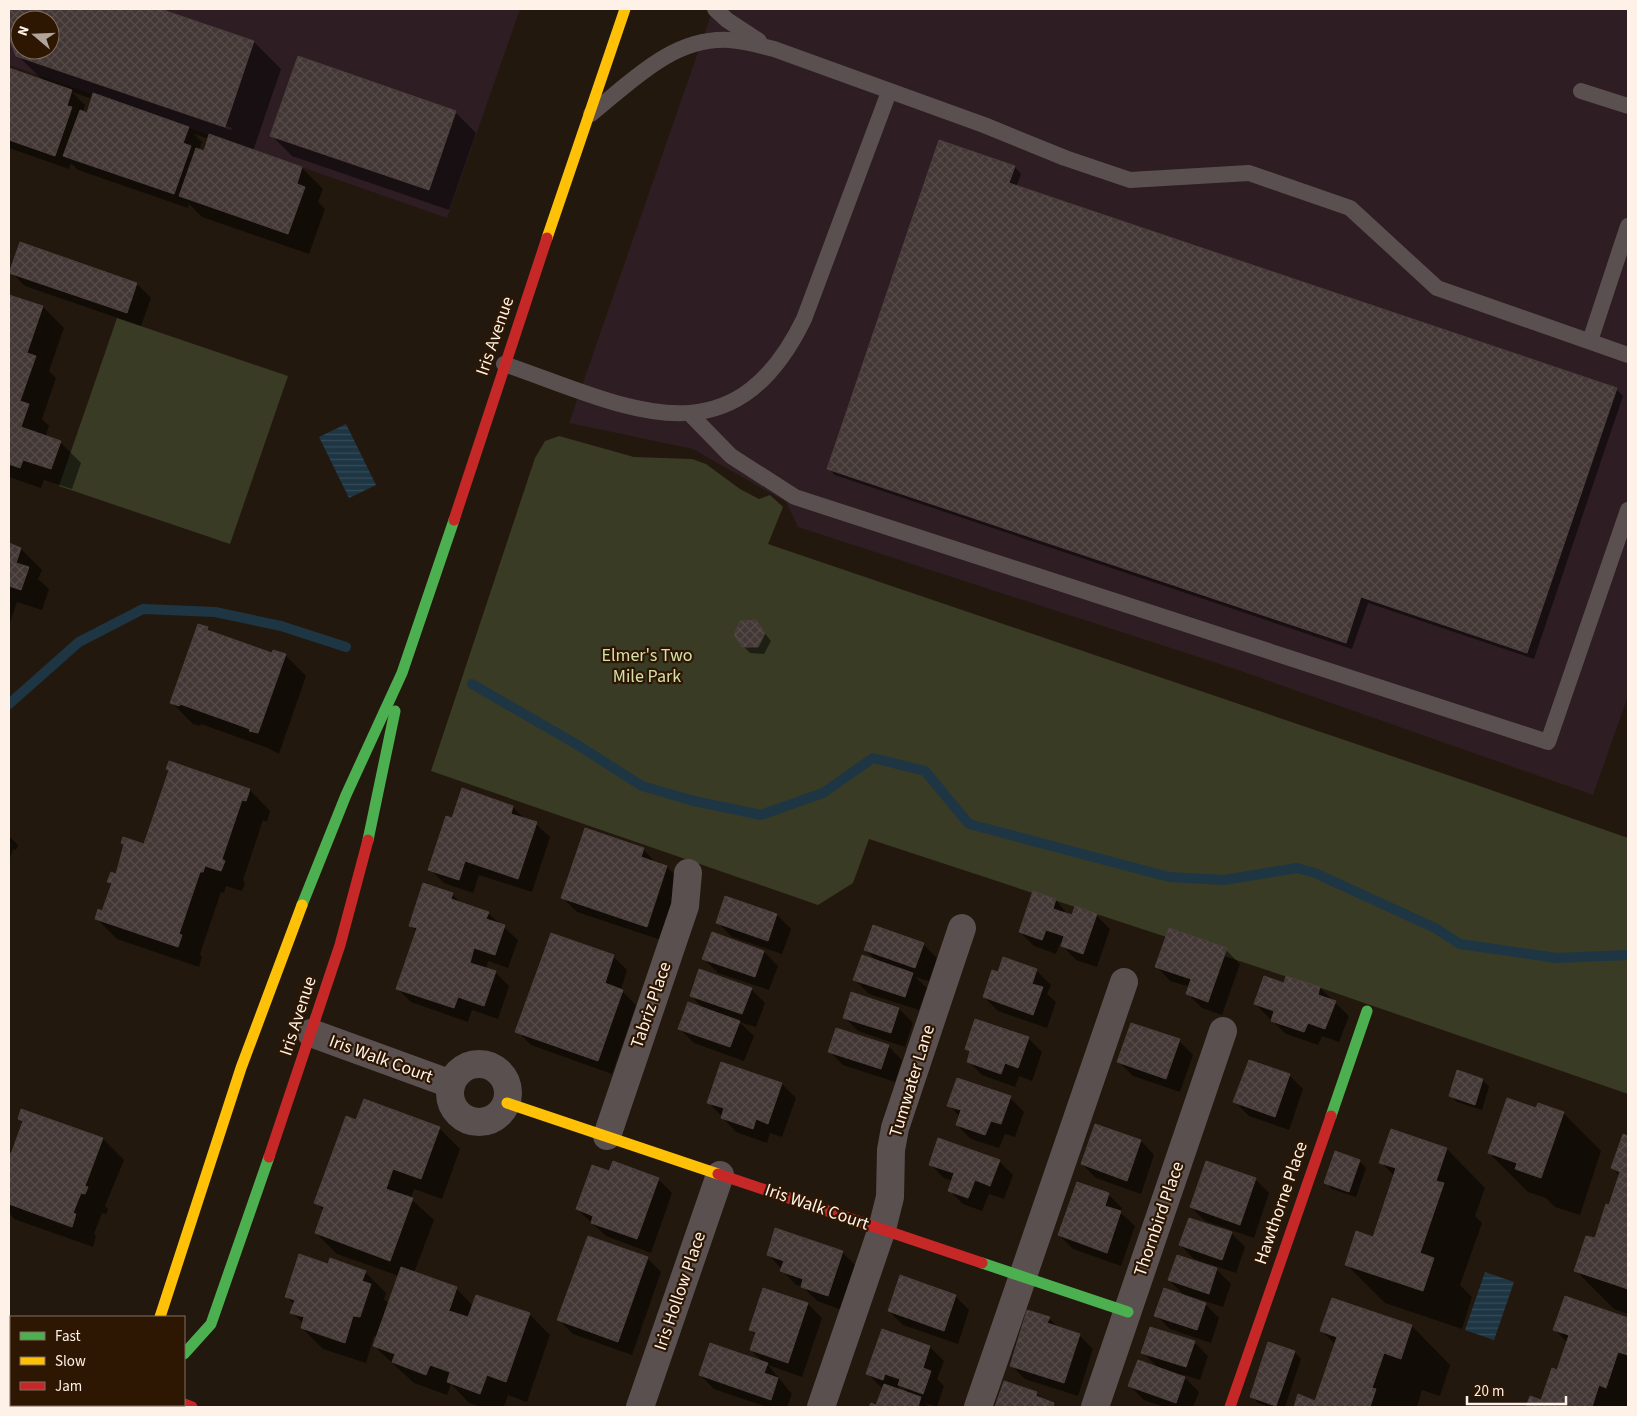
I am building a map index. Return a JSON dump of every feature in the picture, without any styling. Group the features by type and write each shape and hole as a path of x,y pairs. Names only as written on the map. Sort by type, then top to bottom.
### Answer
{"main road":[{"name":"Iris Avenue","path":"160,1316 241,1068 273,979 346,795 402,673 421,621 504,364 624,10"},
{"name":"Iris Avenue","path":"185,1353 211,1324 311,1033 370,837 384,781 402,673"},
{"name":"Hawthorne Place","path":"1230,1407 1367,1011"},
{"name":"Iris Walk Court","path":"507,1102 1128,1312"}],"street":[{"name":"Tabriz Place","path":"607,1136 685,906 688,873"},
{"name":"Tumwater Lane","path":"821,1407 882,1229 890,1197 891,1150 895,1128 962,928"},
{"path":"978,1407 1124,982"},
{"name":"Thornbird Place","path":"1096,1407 1222,1032"},
{"name":"Iris Walk Court","path":"311,1033 451,1084"},
{"name":"Iris Walk Court","path":"478,1063 490,1065 496,1068 505,1078 509,1088 507,1102 499,1114 490,1120 472,1121 462,1116 453,1105 450,1092 451,1084 456,1074 465,1067 478,1063"},
{"name":"Iris Hollow Place","path":"640,1407 720,1174"}],"lane":[{"path":"715,9 747,34 774,49 1130,180 1249,173 1350,208 1437,288 1628,355"},
{"path":"587,117 656,61 690,46 728,40 774,49"},
{"path":"1581,90 1628,106"},
{"path":"504,364 637,409 662,414 690,414 717,409 739,398 764,380 785,355 804,320 889,92"},
{"path":"1590,341 1628,226"},
{"path":"690,414 731,456 795,497 1548,742 1628,510"}],"shaded area":[{"path":"9,9 520,9 447,218 9,65"},
{"path":"713,9 1628,9 1628,696 1593,795 1229,667 798,527 786,502 693,449 569,423"}],"green space":[{"path":"117,318 288,376 230,544 59,486"},
{"name":"Elmer's Two Mile Park","path":"559,436 634,457 692,459 706,464 740,489 759,499 770,495 783,507 768,544 1628,838 1628,1094 1321,988 869,839 853,883 818,905 431,771 535,458 545,441"}],"water":[{"path":"346,424 376,485 349,498 319,437"},
{"path":"1485,1272 1514,1282 1494,1340 1465,1330"}],"building":[{"path":"9,9 160,9 254,41 225,127 28,60 60,60 60,10 10,10 10,41"},
{"path":"298,56 456,111 429,190 270,136"},
{"path":"9,68 72,90 67,106 72,107 55,156 9,140"},
{"path":"93,93 189,127 183,143 191,146 174,194 63,156 80,110 87,113"},
{"path":"209,134 302,167 297,184 305,187 288,234 179,196 196,148 204,151"},
{"path":"939,140 1015,166 1009,183 1617,388 1527,653 1361,597 1346,643 827,469"},
{"path":"20,242 137,283 127,313 9,273"},
{"path":"9,295 43,306 27,353 36,356 20,401 29,404 21,427 61,441 51,469 23,460 20,468 9,464"},
{"path":"9,543 21,548 16,563 29,567 21,590 9,586"},
{"path":"756,620 765,633 758,647 742,647 734,635 740,621"},
{"path":"198,624 208,627 207,630 272,653 273,650 286,654 258,733 180,704 179,706 170,703"},
{"path":"169,761 250,789 246,801 242,800 222,859 225,861 221,871 205,866 203,872 200,872 179,934 182,935 178,947 95,919 98,909 102,911 112,883 107,882 111,872 116,874 124,844 121,843 123,837 144,844 169,770 166,769"},
{"path":"462,788 513,806 511,814 537,822 518,879 465,861 459,880 428,870 446,816 452,818"},
{"path":"585,828 644,848 641,857 667,866 647,927 561,898"},
{"path":"423,883 453,893 451,899 489,912 486,919 505,925 495,955 474,948 470,963 496,971 484,1006 458,997 454,1008 396,989 417,928 409,926"},
{"path":"1033,891 1056,899 1053,909 1072,915 1075,906 1097,914 1083,954 1061,946 1064,936 1046,930 1042,940 1019,932"},
{"path":"725,896 777,914 768,941 716,923"},
{"path":"873,925 924,943 915,968 864,950"},
{"path":"1169,928 1227,948 1208,1002 1186,994 1191,979 1155,967"},
{"path":"712,932 764,951 755,977 702,959"},
{"path":"551,933 614,955 605,983 623,990 598,1061 515,1032"},
{"path":"862,955 913,973 905,997 853,980"},
{"path":"1003,957 1037,969 1032,984 1043,987 1033,1015 983,997 992,970 998,972"},
{"path":"699,969 752,988 742,1014 690,996"},
{"path":"1264,976 1284,983 1286,976 1320,987 1318,995 1336,1001 1325,1029 1308,1023 1304,1032 1271,1021 1274,1011 1254,1004"},
{"path":"851,992 899,1008 891,1033 843,1018"},
{"path":"688,1002 740,1021 730,1047 678,1029"},
{"path":"975,1019 1029,1037 1018,1068 1005,1063 1001,1074 967,1062 970,1051 965,1049"},
{"path":"1131,1023 1180,1039 1166,1079 1117,1062"},
{"path":"836,1028 889,1045 881,1069 828,1052"},
{"path":"1249,1060 1290,1074 1275,1117 1233,1102"},
{"path":"721,1062 782,1083 768,1124 756,1119 753,1129 721,1118 724,1108 707,1103"},
{"path":"1457,1070 1483,1079 1475,1105 1449,1096"},
{"path":"957,1078 1011,1096 1001,1124 991,1121 985,1135 956,1125 961,1110 947,1106"},
{"path":"1507,1098 1536,1108 1538,1103 1564,1112 1541,1178 1515,1169 1517,1163 1488,1153"},
{"path":"364,1099 440,1127 421,1179 393,1169 386,1189 413,1198 390,1261 315,1233 324,1207 314,1203 346,1116 356,1120"},
{"path":"21,1109 103,1138 85,1186 88,1187 85,1194 81,1193 73,1213 76,1214 72,1227 9,1204 9,1153 11,1154 23,1121 18,1119"},
{"path":"1095,1124 1141,1140 1127,1181 1081,1164"},
{"path":"1391,1129 1447,1148 1436,1181 1444,1183 1420,1253 1434,1258 1423,1291 1345,1265 1356,1231 1373,1237 1396,1168 1379,1163"},
{"path":"1623,1134 1628,1136 1628,1289 1574,1271 1586,1236 1595,1238 1606,1204 1609,1205 1620,1172 1611,1168"},
{"path":"938,1138 1000,1160 990,1186 975,1180 968,1198 948,1191 954,1173 929,1165"},
{"path":"1335,1151 1360,1160 1349,1192 1324,1183"},
{"path":"613,1161 659,1178 637,1239 591,1223 593,1216 576,1209 592,1165 609,1171"},
{"path":"1206,1161 1256,1178 1240,1225 1190,1207"},
{"path":"1077,1182 1109,1193 1105,1206 1121,1211 1107,1253 1058,1235"},
{"path":"1189,1218 1232,1232 1222,1260 1179,1245"},
{"path":"775,1228 843,1251 828,1296 801,1287 803,1279 780,1271 784,1261 767,1255"},
{"path":"588,1236 648,1257 618,1342 557,1320"},
{"path":"299,1254 328,1264 330,1258 366,1271 362,1281 371,1284 360,1317 353,1316 345,1343 301,1328 304,1317 290,1313 295,1300 285,1297"},
{"path":"1177,1255 1217,1268 1209,1294 1168,1280"},
{"path":"401,1267 457,1287 449,1311 468,1317 476,1295 530,1313 506,1382 487,1375 480,1394 447,1382 450,1372 430,1365 426,1375 392,1362 395,1354 373,1346"},
{"path":"900,1275 956,1295 944,1331 888,1311"},
{"path":"763,1288 808,1303 788,1363 750,1350 756,1332 749,1330"},
{"path":"1164,1288 1206,1303 1197,1330 1154,1316"},
{"path":"1565,1296 1628,1318 1628,1355 1618,1352 1606,1388 1599,1385 1592,1407 1526,1407 1530,1396 1541,1400 1552,1368 1557,1370 1569,1335 1553,1330"},
{"path":"1332,1298 1412,1325 1401,1359 1384,1353 1372,1388 1376,1389 1370,1407 1294,1407 1298,1394 1315,1401 1337,1337 1320,1331"},
{"path":"1027,1310 1050,1317 1047,1323 1080,1334 1064,1383 1010,1366"},
{"path":"1150,1327 1195,1341 1186,1367 1141,1353"},
{"path":"882,1329 930,1346 923,1368 931,1371 923,1394 898,1385 900,1379 885,1374 883,1380 866,1374"},
{"path":"1268,1342 1295,1351 1276,1406 1250,1397"},
{"path":"710,1343 768,1363 764,1373 778,1378 771,1400 699,1375"},
{"path":"1138,1360 1185,1377 1176,1403 1128,1386"},
{"path":"1004,1381 1037,1392 1036,1396 1054,1403 1053,1407 995,1407"},
{"path":"884,1384 921,1397 918,1407 869,1407 871,1403 876,1405"}],"waterway":[{"path":"9,704 79,642 143,609 215,612 281,626 346,647"},
{"path":"472,684 576,744 642,786 694,801 761,815 823,793 873,758 925,771 969,824 1169,877 1224,880 1297,868 1315,873 1435,928 1460,944 1557,958 1628,955"}],"traffic: fast":[{"path":"302,905 346,795 402,673 454,520"},
{"path":"368,840 395,711"},
{"path":"1331,1116 1367,1011"},
{"path":"185,1353 211,1324 269,1157"},
{"path":"982,1263 1128,1312"}],"traffic: slow":[{"path":"547,238 625,9"},
{"path":"160,1316 241,1068 302,905"},
{"path":"507,1103 718,1174"}],"traffic: jam":[{"path":"454,520 547,238"},
{"path":"269,1157 340,945 368,840"},
{"path":"1230,1407 1331,1116"},
{"path":"718,1174 982,1263"},
{"path":"185,1404 192,1407"}]}
